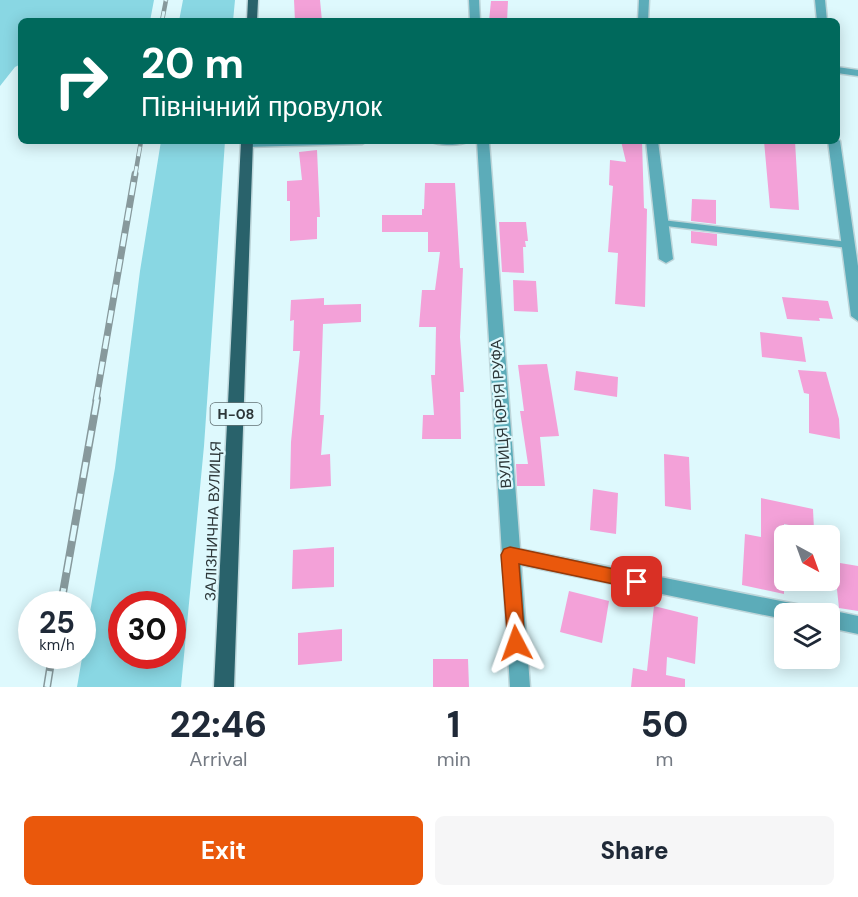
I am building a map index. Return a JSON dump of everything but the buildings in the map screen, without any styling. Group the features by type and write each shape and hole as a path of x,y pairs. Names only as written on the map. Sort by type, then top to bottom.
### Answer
{"main road":[{"path":"252,18 253,0"},
{"name":"ЗАЛІЗНИЧНА ВУЛИЦЯ","path":"224,687 247,144"}],"street":[{"path":"474,0 475,18"},
{"path":"644,0 644,18"},
{"path":"820,0 822,18"},
{"path":"840,70 858,73"},
{"name":"ВУЛИЦЯ ЮРІЯ РУФА","path":"483,144 520,687"},
{"path":"652,144 666,259"},
{"path":"834,144 858,316"},
{"path":"510,555 774,609"},
{"path":"840,621 858,625"}],"lane":[{"path":"662,223 848,245"}],"shaded area":[{"path":"0,0 154,0 151,18 18,18 18,66 0,86"},
{"path":"183,0 235,0 233,18 180,18"},
{"path":"161,144 225,144 204,446 186,635 186,591 108,591 108,669 183,669 181,687 77,687 80,669 96,669 96,591 94,591 115,468 140,271"}],"railway":[{"path":"163,18 166,0"},
{"path":"135,176 140,144"},
{"path":"96,400 135,174"},
{"path":"63,591 97,399"},
{"path":"47,687 50,669"}],"route":[{"path":"516,643 510,555 637,582"}]}
